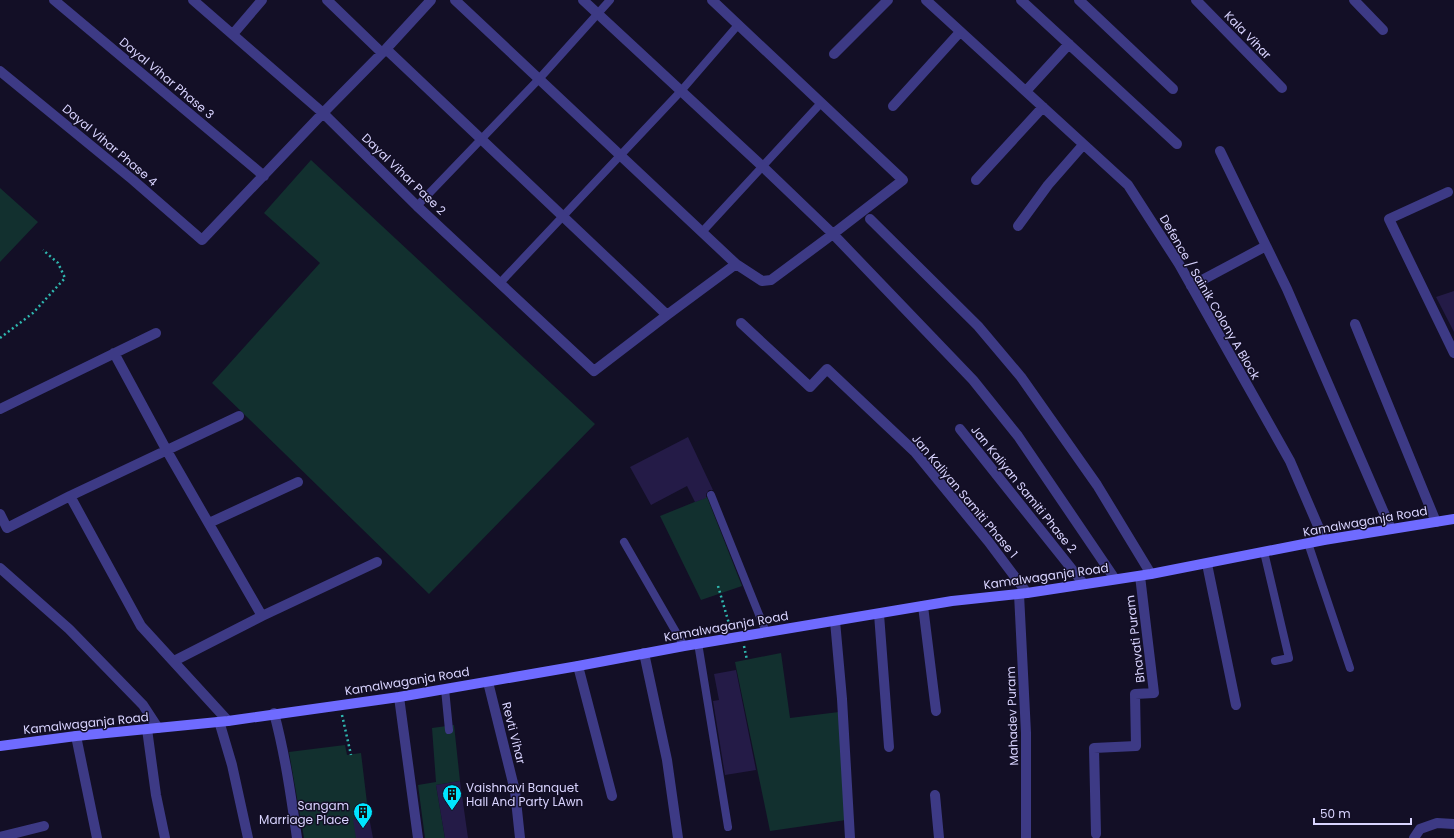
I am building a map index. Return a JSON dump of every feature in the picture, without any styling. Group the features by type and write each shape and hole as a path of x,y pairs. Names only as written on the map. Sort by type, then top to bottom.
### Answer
{"main road":[{"name":"Kamalwaganja Road","path":"0,746 76,736 223,721 399,697 578,666 698,643 952,601 1023,594 1083,583 1140,576 1324,540 1454,519"}],"street":[{"name":"Dayal Vihar Pase 2","path":"193,0 323,113 417,206 594,371 667,314"},
{"path":"233,34 262,0"},
{"path":"327,0 481,139 667,314 736,264"},
{"path":"264,176 431,0"},
{"path":"455,0 736,264 762,281 771,280 902,180 712,0"},
{"path":"583,0 833,234 973,380 1018,436 1115,579"},
{"path":"834,54 888,0"},
{"name":"Defence / Sainik Colony A Block","path":"926,0 1128,185 1179,264 1290,461 1324,540"},
{"path":"1021,0 1177,144"},
{"path":"1079,0 1173,89"},
{"name":"Kala Vihar","path":"1196,0 1282,88"},
{"path":"1354,0 1384,30"},
{"name":"Dayal Vihar Phase 3","path":"59,1 264,176"},
{"path":"893,106 960,32"},
{"path":"1026,91 1069,44"},
{"name":"Dayal Vihar Phase 4","path":"0,71 127,175 202,240 264,176"},
{"path":"976,180 1043,107"},
{"path":"1018,226 1048,184 1083,145"},
{"path":"1220,151 1287,288 1391,529"},
{"path":"1448,192 1389,219 1454,353"},
{"path":"870,219 978,326 1021,377 1097,485 1151,574"},
{"path":"1191,286 1266,246"},
{"name":"Jan Kaliyan Samiti Phase 1","path":"741,323 810,387 827,369 915,452 988,541 1023,594"},
{"path":"1355,324 1436,522"},
{"path":"0,408 156,333"},
{"path":"114,353 167,451 262,616"},
{"path":"0,514 7,528 70,496 239,416"},
{"name":"Jan Kaliyan Samiti Phase 2","path":"960,430 1083,583"},
{"path":"209,523 298,482"},
{"path":"70,496 141,626 174,661 223,721 248,838"},
{"path":"174,661 262,616 377,562"},
{"path":"1207,564 1236,705"},
{"path":"0,568 74,635 143,705 158,728"},
{"name":"Bhavati Puram","path":"1096,834 1094,748 1136,746 1134,694 1154,693 1140,576"},
{"name":"Mahadev Puram","path":"1023,594 1026,733 1026,838"},
{"path":"923,606 936,712"},
{"path":"879,614 888,747"},
{"path":"835,621 842,699 850,838"},
{"path":"644,653 667,760 678,838"},
{"path":"578,666 612,796"},
{"name":"Revti Vihar","path":"488,682 515,791 520,838"},
{"path":"399,697 418,838"},
{"path":"274,713 281,737 288,772 297,838"},
{"path":"147,729 156,795 166,838"},
{"path":"76,736 97,838"},
{"path":"935,794 939,838"},
{"path":"1414,838 1420,829 1437,823 1454,824"},
{"path":"0,837 44,826"}],"lane":[{"path":"417,206 539,79 610,0"},
{"path":"500,283 564,217 681,91 738,25"},
{"path":"702,232 821,103"},
{"path":"711,495 766,632"},
{"path":"624,542 684,646"},
{"path":"1308,543 1350,668"},
{"path":"1264,552 1290,658 1275,661"},
{"path":"698,643 728,827"},
{"path":"445,689 449,730"}],"path":[{"path":"0,338 33,312 65,278 58,263 43,250"},
{"path":"718,586 734,637"},
{"path":"340,705 351,755"}],"green space":[{"path":"311,160 595,424 429,594 212,383 320,263 264,213"},
{"path":"0,188 38,222 0,262"},
{"path":"707,497 742,586 701,600 660,516"},
{"path":"781,653 790,718 839,712 846,820 770,831 735,662"},
{"path":"454,725 460,781 436,785 445,838 425,838 418,785 436,782 432,728"},
{"path":"345,745 347,755 361,753 367,803 359,804 361,818 356,838 304,838 289,752"}],"building":[{"path":"1454,291 1454,332 1436,297"},
{"path":"688,437 713,490 709,490 706,494 706,498 695,502 687,486 651,505 630,467"},
{"path":"736,670 756,770 725,775 713,701 719,700 714,674"},
{"name":"Vaishnavi Banquet Hall And Party LAwn","path":"460,781 468,838 445,838 436,785"},
{"name":"Sangam Marriage Place","path":"369,817 373,838 356,838 353,819"}],"place":[{"name":"Vaishnavi Banquet Hall And Party LAwn","path":"452,811"},
{"name":"Sangam Marriage Place","path":"363,829"}]}
